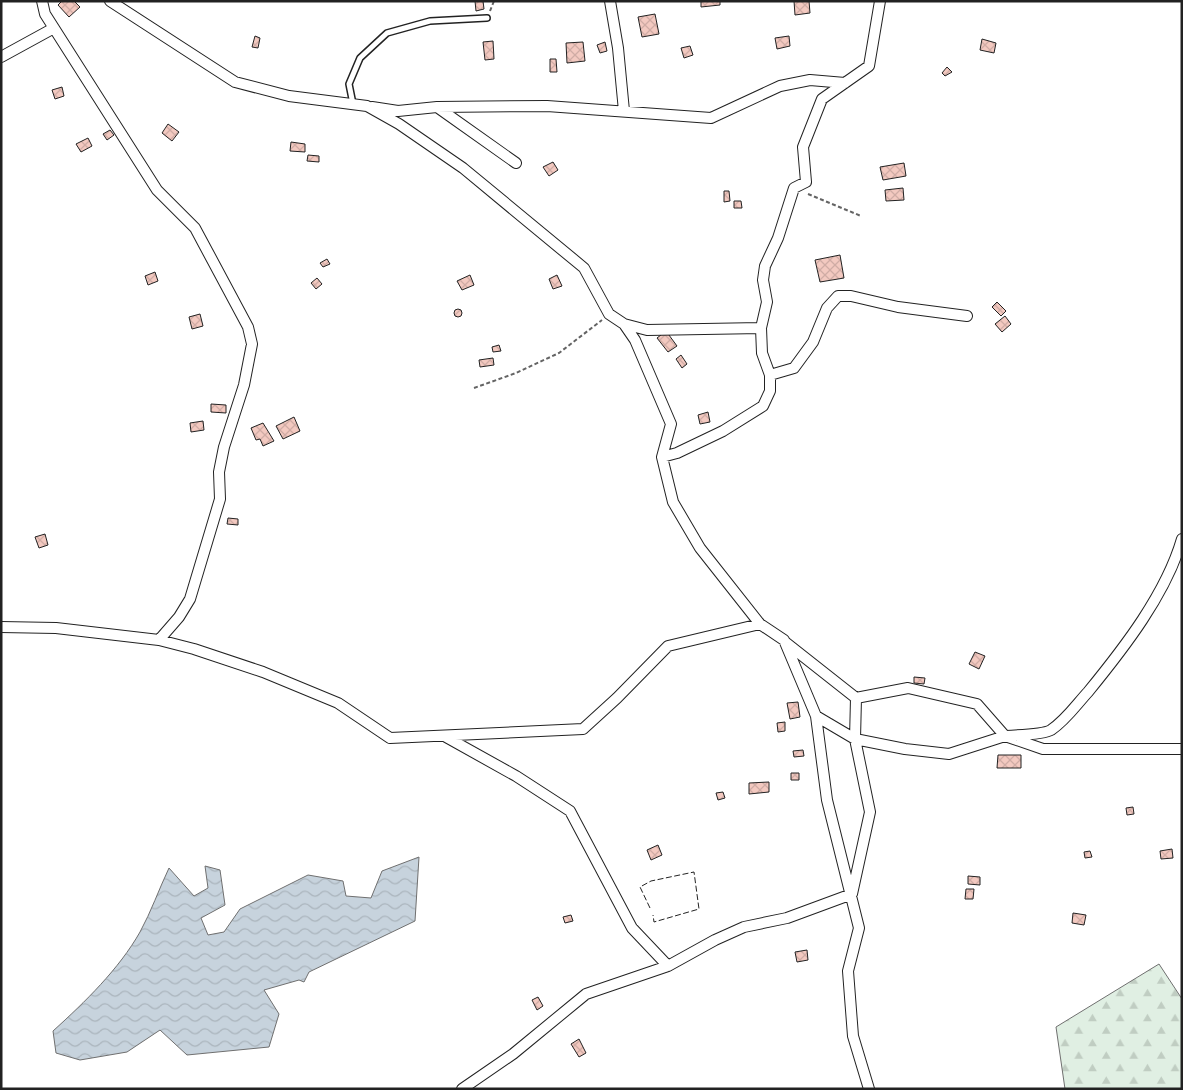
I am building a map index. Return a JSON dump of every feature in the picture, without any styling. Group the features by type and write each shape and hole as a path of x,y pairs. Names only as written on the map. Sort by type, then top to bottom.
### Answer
{"street":[{"path":"42,1 45,14 157,190 195,228 248,327 252,344 244,385 218,472 220,499 190,599 179,618 159,640"},
{"path":"110,1 235,82 289,96 398,111 437,107 547,106 711,118 780,86 810,80 845,83"},
{"path":"610,1 618,48 624,111"},
{"path":"662,457 677,453 723,430 763,406 770,391 770,375 762,353 761,328 767,302 763,280 765,266 778,238 794,188 806,182 803,146 822,99 869,66 880,1"},
{"path":"1,57 54,28"},
{"path":"366,106 399,124 463,168 584,268 610,314 624,324 635,340 670,424 662,457 673,502 695,540 760,624 784,640 856,698 908,688 977,704 1006,736 1043,749 1182,748"},
{"path":"437,107 516,163"},
{"path":"770,375 794,368 813,342 827,308 838,296 851,296 898,307 967,316"},
{"path":"624,324 647,330 761,328"},
{"path":"816,716 855,739 905,749 949,754 1006,736 1049,732 1067,716 1104,673 1146,616 1178,553 1182,539"},
{"path":"1,627 56,628 159,640 263,672 338,703 390,738 583,729 617,698 668,646 760,624"},
{"path":"784,640 816,716 828,800 859,928 848,971 854,1036 869,1089"},
{"path":"852,894 870,812 855,739 856,698"},
{"path":"446,736 516,776 570,811 632,928 668,966"},
{"path":"462,1089 512,1054 586,994 668,966 715,940 744,928 787,918 852,894"}],"lane":[{"path":"353,104 350,84 360,58 387,33 430,21 487,18"}],"path":[{"path":"487,18 494,1"},
{"path":"794,188 861,216"},
{"path":"474,388 516,374 559,353 610,314"}],"green space":[{"path":"1159,964 1182,999 1182,1089 1065,1089 1056,1027"}],"water":[{"path":"419,857 415,921 309,972 304,982 299,980 264,990 279,1014 269,1047 187,1055 160,1030 127,1052 80,1060 56,1053 53,1031 101,985 132,946 169,868 194,896 208,888 205,866 220,870 225,905 201,918 208,935 224,932 240,909 308,875 343,881 346,896 371,898 382,871"}],"building":[{"path":"62,1 74,1 80,7 69,17 58,5"},
{"path":"475,1 483,1 484,9 476,11"},
{"path":"701,1 720,1 720,5 701,7"},
{"path":"794,1 809,1 810,13 795,15"},
{"path":"655,14 659,34 642,37 638,17"},
{"path":"255,36 260,38 258,48 252,47"},
{"path":"789,36 790,46 777,49 775,38"},
{"path":"982,39 996,43 994,53 980,50"},
{"path":"493,41 494,59 485,60 483,42"},
{"path":"583,42 585,61 567,63 566,43"},
{"path":"605,42 607,51 600,53 597,45"},
{"path":"690,46 693,55 684,58 681,48"},
{"path":"550,59 556,59 557,72 550,72"},
{"path":"947,67 952,72 945,76 942,73"},
{"path":"62,87 64,96 55,99 52,90"},
{"path":"168,124 179,132 172,141 162,133"},
{"path":"110,130 114,135 107,140 103,134"},
{"path":"88,138 92,146 81,152 76,144"},
{"path":"291,142 305,144 305,152 290,151"},
{"path":"308,155 319,156 319,162 307,161"},
{"path":"553,162 558,170 549,176 543,167"},
{"path":"904,163 906,176 883,180 880,167"},
{"path":"903,188 904,200 886,201 885,190"},
{"path":"724,191 729,191 730,201 724,202"},
{"path":"734,201 741,201 742,208 734,208"},
{"path":"840,255 844,278 820,282 815,260"},
{"path":"327,259 330,264 323,267 320,263"},
{"path":"155,272 158,281 148,285 145,276"},
{"path":"470,275 474,285 462,290 457,281"},
{"path":"557,275 562,286 553,289 549,279"},
{"path":"317,278 322,284 316,289 311,283"},
{"path":"997,302 1006,311 1001,316 992,307"},
{"path":"458,309 462,313 458,317 454,313"},
{"path":"200,314 203,326 192,329 189,317"},
{"path":"1005,316 1011,324 1002,332 995,324"},
{"path":"666,331 677,346 668,352 657,338"},
{"path":"499,345 501,351 493,352 492,347"},
{"path":"681,355 687,364 682,368 676,359"},
{"path":"493,358 494,365 480,367 479,360"},
{"path":"211,404 226,405 226,413 211,412"},
{"path":"708,412 710,422 700,424 698,415"},
{"path":"294,417 300,431 283,439 276,426"},
{"path":"203,421 204,430 191,432 190,423"},
{"path":"263,423 274,441 263,446 260,439 256,440 251,428"},
{"path":"228,518 238,519 238,525 227,524"},
{"path":"45,534 48,545 39,548 35,537"},
{"path":"975,652 985,656 979,669 969,664"},
{"path":"914,677 925,678 924,684 914,683"},
{"path":"798,702 800,717 790,719 787,703"},
{"path":"785,722 785,731 778,732 777,723"},
{"path":"803,750 804,756 794,757 793,751"},
{"path":"998,755 1021,755 1021,768 997,768"},
{"path":"791,773 799,773 799,780 791,780"},
{"path":"769,782 769,792 749,794 749,783"},
{"path":"723,792 725,798 718,800 716,793"},
{"path":"1133,807 1134,814 1127,815 1126,808"},
{"path":"658,845 662,855 651,860 647,850"},
{"path":"1172,849 1173,858 1161,859 1160,851"},
{"path":"1090,851 1092,857 1085,858 1084,852"},
{"path":"968,876 980,877 980,885 968,884"},
{"path":"966,889 974,889 973,899 965,899"},
{"path":"1073,913 1086,915 1084,925 1072,923"},
{"path":"571,915 573,921 565,923 563,917"},
{"path":"807,950 808,960 797,962 795,952"},
{"path":"538,997 543,1006 537,1010 532,1000"},
{"path":"579,1039 586,1053 579,1057 571,1044"}],"fence":[{"path":"650,908 640,887 651,881 694,872 699,909 654,922 653,915"}]}
